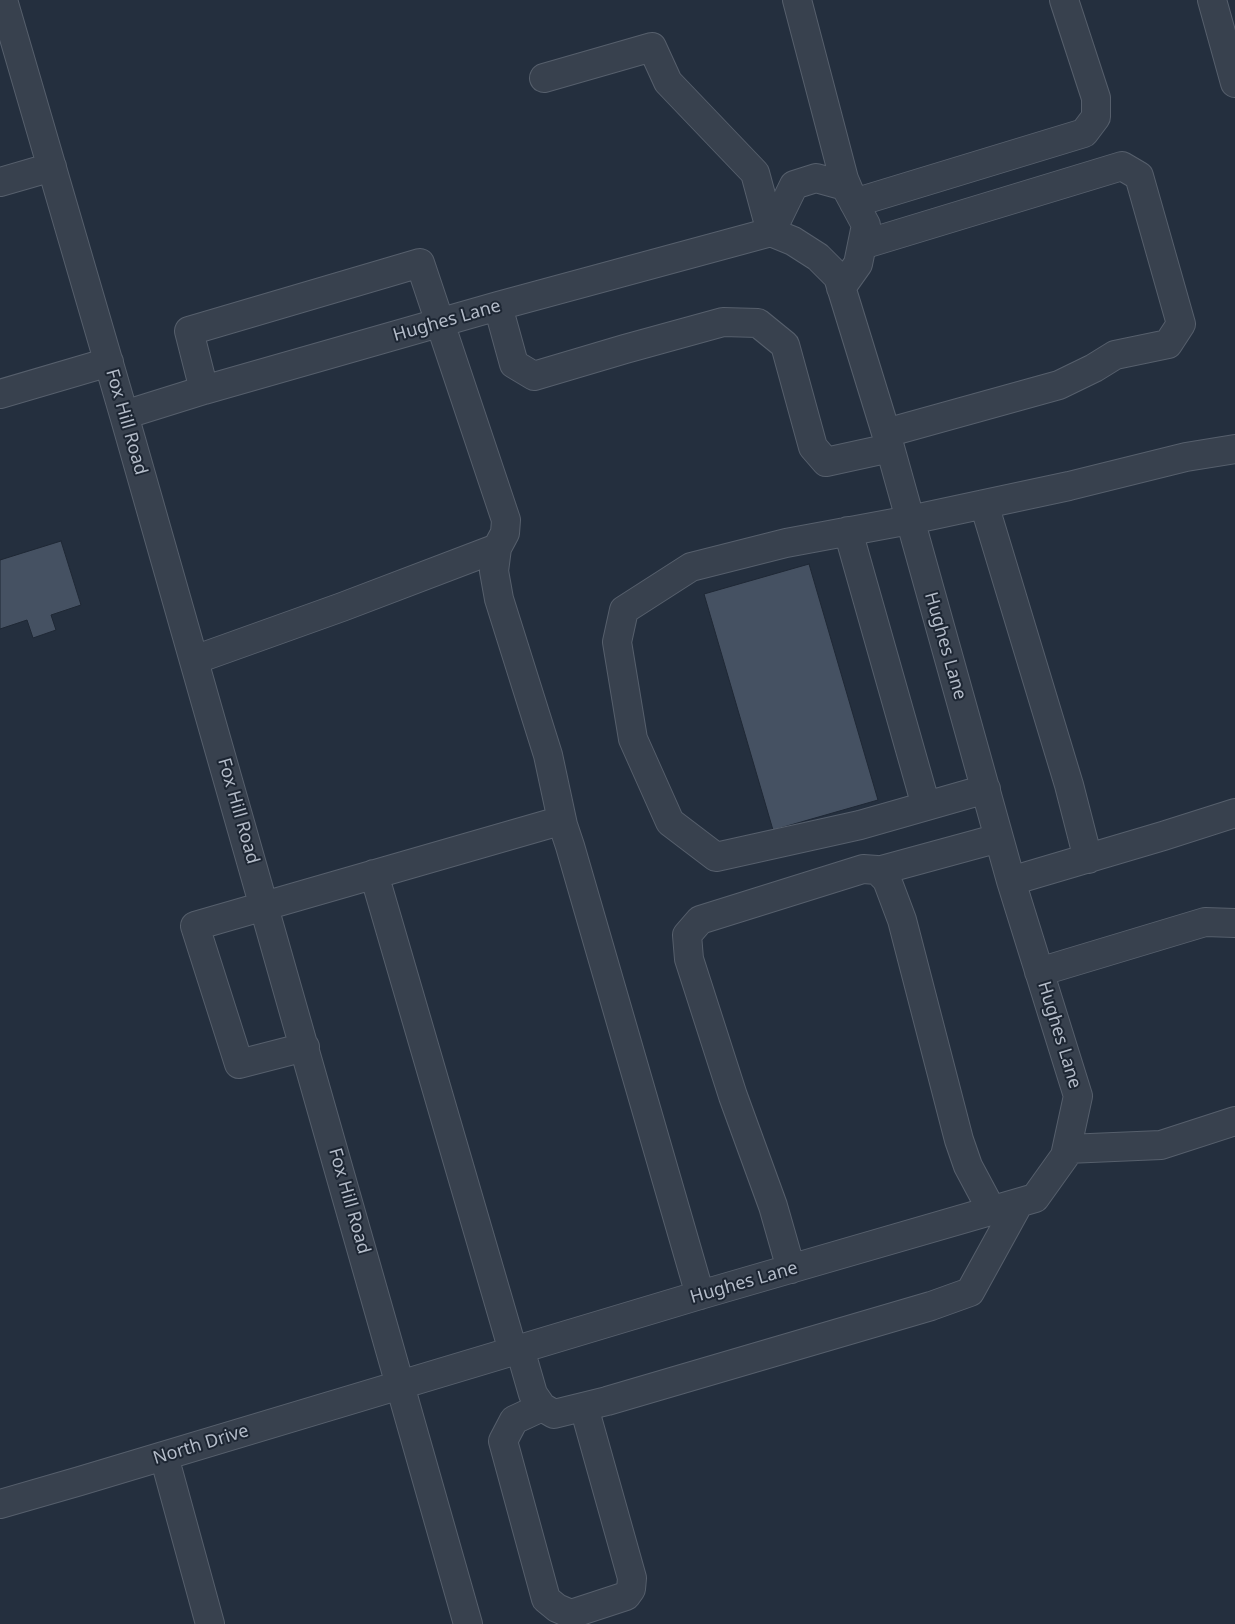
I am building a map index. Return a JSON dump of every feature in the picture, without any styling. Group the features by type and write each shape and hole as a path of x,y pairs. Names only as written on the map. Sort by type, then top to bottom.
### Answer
{"street":[{"name":"Fox Hill Road","path":"3,0 265,906 468,1624"},
{"path":"797,0 844,179 854,203"},
{"path":"854,203 1084,133 1096,116 1096,98 1064,0"},
{"path":"1212,0 1231,54 1235,83"},
{"path":"544,78 652,47 668,82 755,173 770,232"},
{"path":"0,182 52,166"},
{"path":"498,306 514,364 534,376 625,348 723,322 758,323 785,345 813,447 826,462 1059,385 1094,368 1115,355 1168,344 1181,324 1139,176 1122,166 862,245"},
{"path":"770,232 794,186 816,178 845,186 866,225 858,264 841,288"},
{"name":"Hughes Lane","path":"124,415 204,390 498,306 770,232 793,241 818,257 838,277 888,441 1011,881 1078,1096 1065,1156 1035,1198 401,1384"},
{"path":"204,390 189,331 420,263 506,520 505,532 498,548 494,571 499,599 548,755 563,825 700,1295"},
{"path":"0,394 109,362"},
{"path":"986,789 860,825 716,857 670,822 634,739 617,642 624,610 691,567 786,542 910,520 1069,486 1186,457 1235,449"},
{"path":"984,504 1069,785 1088,859"},
{"path":"848,531 926,806"},
{"path":"194,660 498,548"},
{"path":"1011,881 1235,813"},
{"path":"305,1047 239,1064 195,926 556,822 563,825"},
{"path":"791,1269 773,1206 733,1096 689,959 687,935 700,920 863,869 878,871 999,838"},
{"path":"878,871 887,880 902,920 959,1140 968,1166 992,1211"},
{"path":"374,874 516,1350 533,1394 542,1407 554,1414 584,1407 932,1306 970,1292 1019,1203"},
{"path":"1039,972 1205,922 1235,923"},
{"path":"1067,1149 1161,1145 1235,1121"},
{"name":"North Drive","path":"0,1504 401,1384"},
{"path":"542,1407 514,1420 503,1441 546,1599 557,1608 571,1614 626,1596 631,1589 632,1578 584,1407"},
{"path":"164,1456 210,1624"}],"building":[{"path":"61,541 81,605 51,615 56,630 33,638 27,620 0,629 0,560"},
{"path":"809,564 878,800 773,830 704,594"}]}
